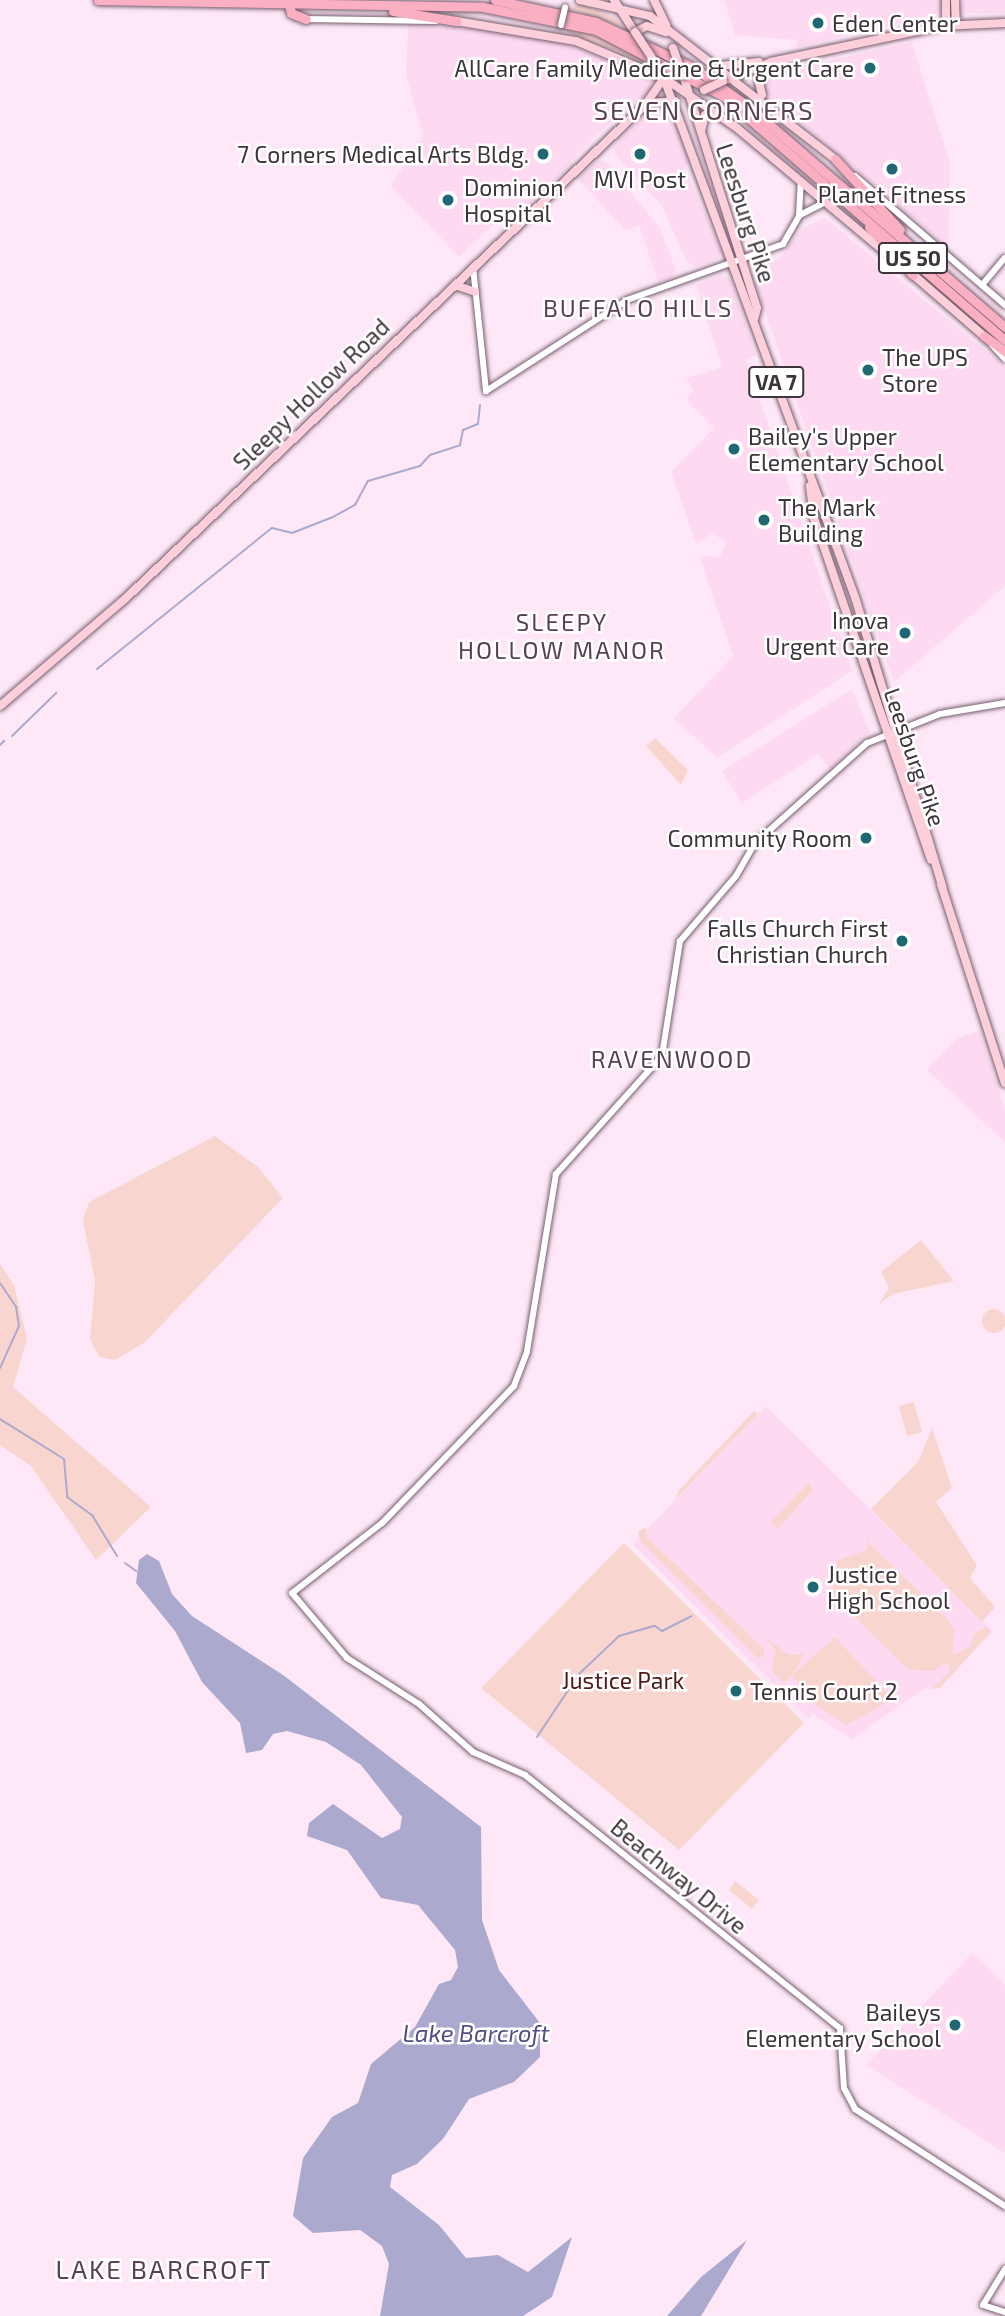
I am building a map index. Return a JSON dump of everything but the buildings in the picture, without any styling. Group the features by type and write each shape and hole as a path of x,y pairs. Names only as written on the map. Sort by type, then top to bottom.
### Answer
{"highway":[{"name":"US 50","path":"97,0 290,2 506,9 608,35 723,96 1005,340"},
{"name":"US 50","path":"495,0 596,22 694,68 749,107 1005,327"},
{"path":"290,2 291,13 306,19"},
{"path":"353,5 456,21"},
{"path":"835,159 970,296"},
{"path":"852,206 913,275"},
{"path":"984,336 1005,351"}],"main road":[{"path":"580,0 650,16 668,33 763,98 835,159"},
{"name":"VA 7","path":"614,0 635,32"},
{"name":"Leesburg Pike","path":"654,0 683,75 741,260 754,319"},
{"path":"946,0 946,25"},
{"path":"955,0 956,24"},
{"path":"456,21 559,37 662,74 717,113 984,336"},
{"path":"688,91 704,90 771,62 946,25 1005,23"},
{"path":"635,32 647,26 668,33"},
{"name":"Leesburg Pike","path":"635,32 662,74 675,101 731,264 754,319 897,729 942,886 1005,1083"},
{"path":"713,65 771,62"},
{"path":"763,98 759,82 771,62"},
{"name":"Sleepy Hollow Road","path":"0,706 125,599 645,105 662,74"},
{"path":"645,105 675,101"},
{"path":"701,134 704,117 717,113"},
{"path":"453,286 464,284 475,292"},
{"name":"Leesburg Pike","path":"809,479 814,518 886,734 942,886"}],"street":[{"path":"559,37 566,4"},
{"path":"306,19 456,21"},
{"path":"835,159 1005,305"},
{"path":"473,267 486,391 614,306 783,244 799,216 801,182"},
{"path":"799,216 825,202"},
{"path":"982,285 1005,258"},
{"path":"984,336 1005,359"},
{"path":"886,734 1005,703"},
{"name":"Beachway Drive","path":"886,734 847,757 819,790 755,843 736,876 683,934 662,1056 569,1155 551,1187 527,1352 514,1386 389,1516 292,1593 341,1653 419,1704 472,1752 525,1775 840,2028 844,2088 855,2109 1005,2206"},
{"path":"1005,2269 983,2305 1005,2312"}],"shaded area":[{"name":"Eden Center","path":"724,0 942,0 941,13 797,47 796,40 735,35"},
{"path":"961,0 1005,0 1005,14 963,13"},
{"path":"408,25 505,30 574,47 653,80 649,92 597,134 558,177 511,220 505,214 459,257 391,186 423,136 406,75"},
{"path":"912,42 950,163 949,248 762,90 769,74"},
{"path":"654,104 673,111 690,162 684,167 722,252 718,259 695,267 686,261 662,206 614,153 613,147"},
{"path":"596,161 605,161 660,228 676,270 673,277 658,282 639,225 626,231 578,179"},
{"path":"825,218 1005,367 1005,586 894,682 753,277 755,268 779,259 802,228"},
{"path":"722,275 730,279 756,355 746,359 852,671 717,758 674,718 733,656 699,556 720,557 726,542 712,533 696,544 671,472 714,428 686,400 693,390 686,378 722,367 696,285"},
{"path":"852,689 870,732 830,769 818,754 742,803 722,771"},
{"path":"979,1030 1005,1110 1005,1142 927,1070 958,1038"},
{"name":"Justice High School","path":"766,1406 993,1631 934,1690 925,1688 852,1739 813,1714 808,1718 633,1544"},
{"name":"Baileys Elementary School","path":"972,1953 1005,1985 1005,2153 866,2065"}],"green space":[{"path":"578,3 615,17 622,27 570,9"},
{"path":"566,26 640,53 646,62 568,34"},
{"path":"655,738 688,770 681,785 646,746"},
{"path":"215,1136 258,1167 283,1198 144,1343 115,1360 99,1357 90,1339 95,1281 83,1220 89,1202"},
{"path":"921,1240 954,1281 893,1294 878,1305 889,1288 881,1272"},
{"path":"0,1264 14,1285 27,1339 13,1387 151,1507 96,1560 31,1466 0,1445"},
{"path":"994,1309 1002,1313 1006,1321 1002,1329 994,1333 986,1329 982,1321 986,1313"},
{"path":"914,1402 922,1432 907,1436 899,1406"},
{"path":"754,1411 758,1414 675,1500 679,1490"},
{"path":"932,1428 952,1488 936,1502 977,1565 970,1578 995,1607 982,1622 871,1509 918,1462"},
{"path":"809,1482 813,1490 778,1529 771,1522"},
{"path":"646,1527 647,1537 764,1649 764,1657 756,1657 640,1541 638,1532"},
{"path":"867,1541 946,1618 954,1630 953,1655 970,1647 975,1633 986,1627 991,1632 940,1688 933,1688 950,1671 947,1662 934,1671 909,1670 832,1595 838,1560 867,1550"},
{"name":"Justice Park","path":"624,1543 804,1723 679,1850 481,1688"},
{"path":"765,1637 789,1655 804,1654 792,1675 835,1637 893,1699 846,1725 813,1703 792,1676 784,1683 771,1670 776,1651"},
{"path":"735,1881 759,1900 752,1909 729,1890"}],"water":[{"name":"Lake Barcroft","path":"147,1554 159,1561 172,1594 192,1616 283,1675 481,1827 482,1920 499,1970 540,2023 540,2057 514,2082 469,2099 443,2139 417,2164 392,2175 390,2187 439,2225 466,2258 498,2255 528,2272 572,2237 552,2297 523,2316 380,2316 389,2264 382,2246 360,2230 313,2233 293,2216 303,2158 332,2117 358,2103 371,2064 415,2027 439,1984 451,1980 458,1967 455,1950 418,1905 381,1898 347,1850 307,1836 309,1823 333,1804 382,1838 400,1829 402,1817 361,1765 326,1742 287,1731 273,1734 262,1750 246,1753 240,1723 202,1682 175,1631 136,1583 139,1560"},
{"path":"747,2240 701,2316 667,2316 701,2277"}],"waterway":[{"path":"97,669 272,528 292,533 333,517 355,505 368,481 420,466 430,455 460,445 463,430 478,424 480,405"},
{"path":"12,736 56,693"},
{"path":"0,745 4,741"},
{"path":"0,1283 16,1307 19,1326 0,1368"},
{"path":"0,1419 64,1459 67,1497 92,1515 117,1556"},
{"path":"125,1563 136,1571"},
{"path":"537,1737 579,1674 619,1636 655,1626 662,1631 691,1616"}],"place":[{"name":"Eden Center","path":"818,23"},
{"name":"AllCare Family Medicine & Urgent Care","path":"870,68"},
{"name":"7 Corners Medical Arts Bldg.","path":"543,154"},
{"name":"MVI Post","path":"640,154"},
{"name":"Planet Fitness","path":"892,169"},
{"name":"Dominion Hospital","path":"448,200"},
{"name":"The UPS Store","path":"868,370"},
{"name":"Bailey's Upper Elementary School","path":"734,449"},
{"name":"The Mark Building","path":"764,520"},
{"name":"Inova Urgent Care","path":"905,633"},
{"name":"Community Room","path":"866,838"},
{"name":"Falls Church First Christian Church","path":"902,941"},
{"name":"Justice High School","path":"813,1587"},
{"name":"Tennis Court 2","path":"736,1691"},
{"name":"Baileys Elementary School","path":"955,2025"}],"district":[{"name":"SEVEN CORNERS","path":"704,110"},
{"name":"BUFFALO HILLS","path":"638,308"},
{"name":"SLEEPY HOLLOW MANOR","path":"562,636"},
{"name":"RAVENWOOD","path":"672,1059"},
{"name":"LAKE BARCROFT","path":"164,2269"}]}
